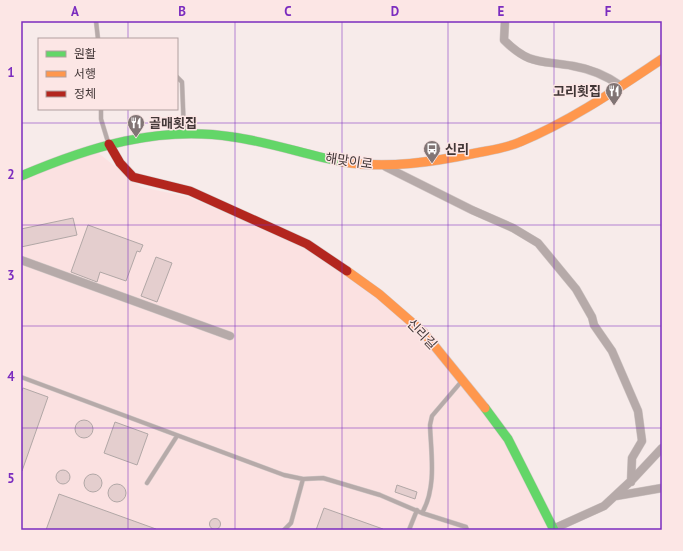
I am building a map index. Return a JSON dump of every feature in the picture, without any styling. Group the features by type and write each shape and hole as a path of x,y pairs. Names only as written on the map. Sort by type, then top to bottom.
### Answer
{"main road":[{"name":"해맞이로","path":"21,176 78,152 149,134 184,132 233,137 325,158 384,165 449,160 520,142 588,107 662,59"},
{"name":"신리길","path":"109,144 120,163 133,177 190,191 307,244 380,294 424,334 463,380 508,439 553,529"}],"street":[{"path":"505,21 504,40 517,53 540,63 574,66 607,76 621,86"},
{"path":"384,165 472,210 513,228 538,244 576,289 592,318 594,325 612,351 638,411 642,441 632,458 631,482"},
{"path":"21,260 230,336"},
{"name":"신리길","path":"553,529 604,506 631,482 661,450"},
{"path":"615,496 662,488"}],"lane":[{"path":"96,21 98,38"},
{"path":"178,78 182,82 184,132"},
{"path":"101,110 101,119 109,144"},
{"path":"21,377 284,475 303,478 323,478 380,495 422,513 466,527 467,530"},
{"path":"422,513 428,502 431,488 430,425 432,416 463,380"},
{"path":"146,483 177,436"},
{"path":"284,530 291,523 303,478"},
{"path":"409,530 417,510"}],"shaded area":[{"path":"92,148 141,187 189,197 305,248 389,306 419,335 507,436 552,530 21,530 21,175"}],"building":[{"path":"73,218 77,235 21,247 21,229"},
{"path":"88,225 143,245 140,252 137,251 126,281 100,272 97,282 71,272"},
{"path":"156,257 172,263 157,302 141,296"},
{"path":"23,388 48,397 22,471 21,393"},
{"path":"84,420 90,423 93,429 90,435 84,438 78,435 75,429 78,423"},
{"path":"115,422 148,434 137,465 104,453"},
{"path":"63,470 68,472 70,477 68,482 63,484 58,482 56,477 58,472"},
{"path":"93,474 99,477 102,483 99,489 93,492 87,489 84,483 87,477"},
{"path":"117,484 123,487 126,493 123,499 117,502 111,499 108,493 111,487"},
{"path":"397,485 417,492 415,499 395,492"},
{"path":"59,494 156,529 156,530 46,530"},
{"path":"324,508 383,529 383,530 316,530"},
{"path":"215,518 219,520 221,524 219,528 215,530 211,528 209,524 211,520"}],"traffic: fast":[{"path":"21,176 72,156 98,148 151,136 178,134 205,134 247,139 343,162"},
{"path":"485,408 508,439 554,530"}],"traffic: slow":[{"path":"343,162 377,165 410,164 510,146 539,134 575,114 611,93 662,59"},
{"path":"347,271 379,294 424,333 485,408"}],"traffic: jam":[{"path":"109,144 120,163 133,177 190,191 307,244 347,271"}],"place":[{"name":"고리횟집","path":"614,106"},
{"name":"골매횟집","path":"136,138"},
{"name":"신리","path":"432,164"}]}
